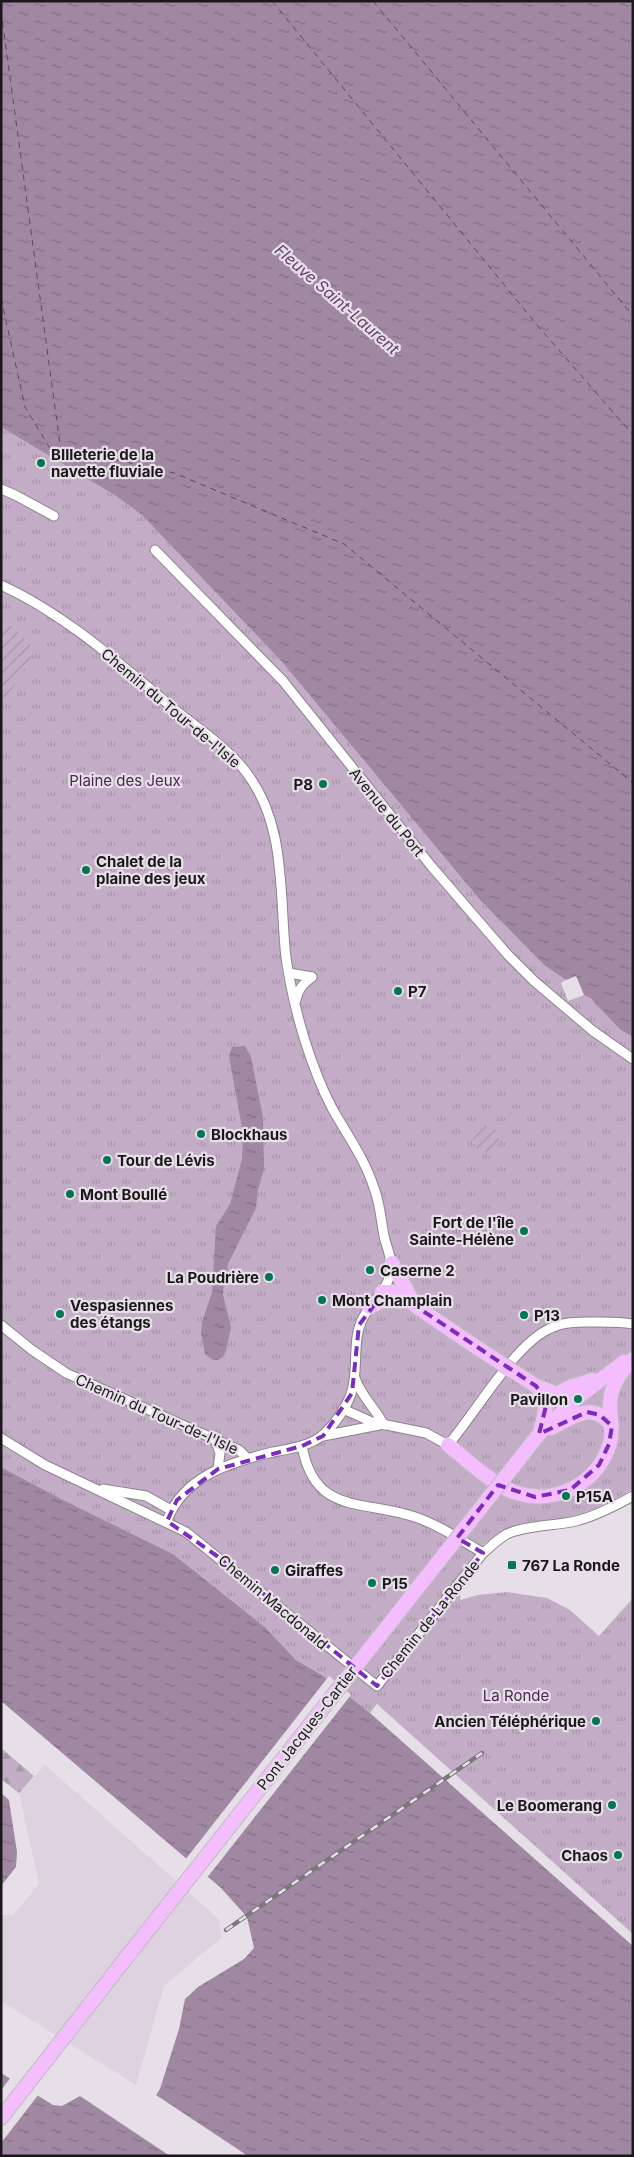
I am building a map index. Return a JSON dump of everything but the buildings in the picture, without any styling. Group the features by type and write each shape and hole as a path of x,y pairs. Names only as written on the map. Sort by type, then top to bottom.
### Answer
{"main road":[{"path":"392,1262 417,1307"},
{"path":"382,1292 402,1294 417,1307 536,1386 557,1394 570,1387 601,1378"},
{"path":"370,1307 384,1300 402,1301 417,1307"},
{"path":"448,1445 502,1487 525,1495 544,1496 561,1493 586,1479 599,1465 605,1455 612,1426 610,1406 613,1385 633,1357"},
{"name":"Pont Jacques-Cartier","path":"1,2118 539,1434 601,1378 633,1357"},
{"path":"536,1386 547,1402 539,1434"},
{"path":"539,1434 586,1412 600,1415 612,1426"}],"street":[{"path":"1,489 15,494 54,516"},
{"name":"Avenue du Port","path":"155,550 282,681 432,867 508,955 534,981 593,1031 633,1059"},
{"name":"Chemin du Tour-de-l'Isle","path":"1,585 59,618 209,738 246,772 265,804 272,824 280,872 289,973 305,1041 331,1106 362,1158 374,1188 387,1248 392,1262 389,1280 359,1325 352,1392 343,1409 323,1436 302,1446 247,1458 239,1450 66,1373 32,1350 1,1325"},
{"path":"289,973 312,977 303,984 295,1002"},
{"path":"359,1325 358,1318 364,1305 382,1292"},
{"path":"343,1409 384,1425 420,1431 448,1445 516,1357 539,1334 569,1322 619,1322 633,1324"},
{"path":"354,1375 363,1396 384,1425"},
{"path":"323,1436 352,1429 384,1425"},
{"name":"Chemin Macdonald","path":"1,1438 38,1461 186,1532 377,1686"},
{"path":"215,1440 220,1453 218,1469"},
{"name":"Chemin de La Ronde","path":"302,1446 306,1465 312,1477 332,1498 356,1505 398,1512 425,1520 483,1553"},
{"path":"166,1521 181,1496 218,1469 247,1458"},
{"name":"Chemin Macdonald","path":"95,1488 139,1494 171,1510"},
{"path":"134,1508 139,1494"},
{"name":"Chemin de La Ronde","path":"377,1686 483,1553 508,1534 578,1521 615,1506 633,1496"}],"highlighted area":[{"path":"394,1301 417,1307 536,1386 547,1402 539,1434 587,1412 600,1415 612,1426 609,1444 599,1465 570,1490 535,1497 498,1485 457,1538 483,1553 377,1686 217,1556 167,1521 177,1500 218,1469 302,1446 323,1436 352,1393 359,1325 375,1304"}],"shaded area":[{"path":"45,1765 219,1919 221,1938 164,1986 136,2085 1,2001 1,1915 13,1915 39,1884 19,1793"}],"green space":[{"path":"1,427 116,496 142,515 282,662 480,900 544,965 566,980 561,983 568,1001 584,995 597,1004 633,1037 633,1489 589,1511 562,1519 525,1525 494,1536 484,1544 463,1569 460,1600 478,1595 506,1592 547,1598 570,1610 599,1636 633,1598 633,1934 377,1704 370,1713 322,1675 296,1660 267,1629 173,1554 62,1500 1,1467"},
{"path":"1,621 15,628 32,646 31,658 1,708"},
{"path":"486,1126 495,1130 499,1139 495,1148 486,1152 477,1148 473,1139 477,1130"},
{"path":"1,1748 34,1776 19,1793 1,1779"}],"water":[{"name":"Fleuve Saint-Laurent","path":"1,1 633,1 633,1037 621,1030 591,999 584,995 576,976 566,980 544,965 480,900 282,662 142,515 116,496 1,427"},
{"path":"245,1046 251,1057 263,1117 264,1169 258,1190 256,1208 228,1264 223,1295 231,1327 223,1357 213,1360 205,1354 201,1333 202,1322 212,1292 216,1226 230,1204 242,1159 243,1133 229,1056 232,1047"},
{"path":"1,1467 173,1554 266,1628 296,1660 322,1675 370,1713 633,1946 633,2156 248,2156 156,2095 160,2089 179,2029 185,1999 198,1987 244,1959 254,1948 247,1917 221,1888 1,1701"},
{"path":"1,1793 9,1800 17,1852 16,1867 1,1886"},
{"path":"1,2073 53,2105 62,2106 80,2096 170,2156 1,2156"}],"pier":[{"path":"329,1676 351,1695 206,1879 185,1860"},
{"path":"12,2076 39,2094 1,2143 1,2090"}],"ferry route":[{"path":"272,1 537,325 633,435"},
{"path":"373,1 633,316"},
{"path":"1,11 62,459 118,460 174,473 344,544 633,783"},
{"path":"1,298 25,407 54,455"}],"railway":[{"path":"226,1930 482,1753"}],"place":[{"name":"BIlleterie de la navette fluviale","path":"41,463"},
{"name":"P8","path":"323,784"},
{"name":"Chalet de la plaine des jeux","path":"86,870"},
{"name":"P7","path":"398,991"},
{"name":"Blockhaus","path":"201,1134"},
{"name":"Tour de Lévis","path":"107,1160"},
{"name":"Mont Boullé","path":"70,1194"},
{"name":"Fort de l'île Sainte-Hélène","path":"524,1231"},
{"name":"Caserne 2","path":"370,1270"},
{"name":"La Poudrière","path":"269,1277"},
{"name":"Mont Champlain","path":"322,1300"},
{"name":"Vespasiennes des étangs","path":"60,1314"},
{"name":"P13","path":"524,1315"},
{"name":"Pavillon","path":"578,1399"},
{"name":"P15A","path":"566,1496"},
{"name":"767 La Ronde","path":"512,1565"},
{"name":"Giraffes","path":"275,1570"},
{"name":"P15","path":"372,1583"},
{"name":"Ancien Téléphérique","path":"596,1721"},
{"name":"Le Boomerang","path":"612,1805"},
{"name":"Chaos","path":"618,1855"}],"park label":[{"name":"Plaine des Jeux","path":"125,780"},
{"name":"La Ronde","path":"516,1695"}]}
